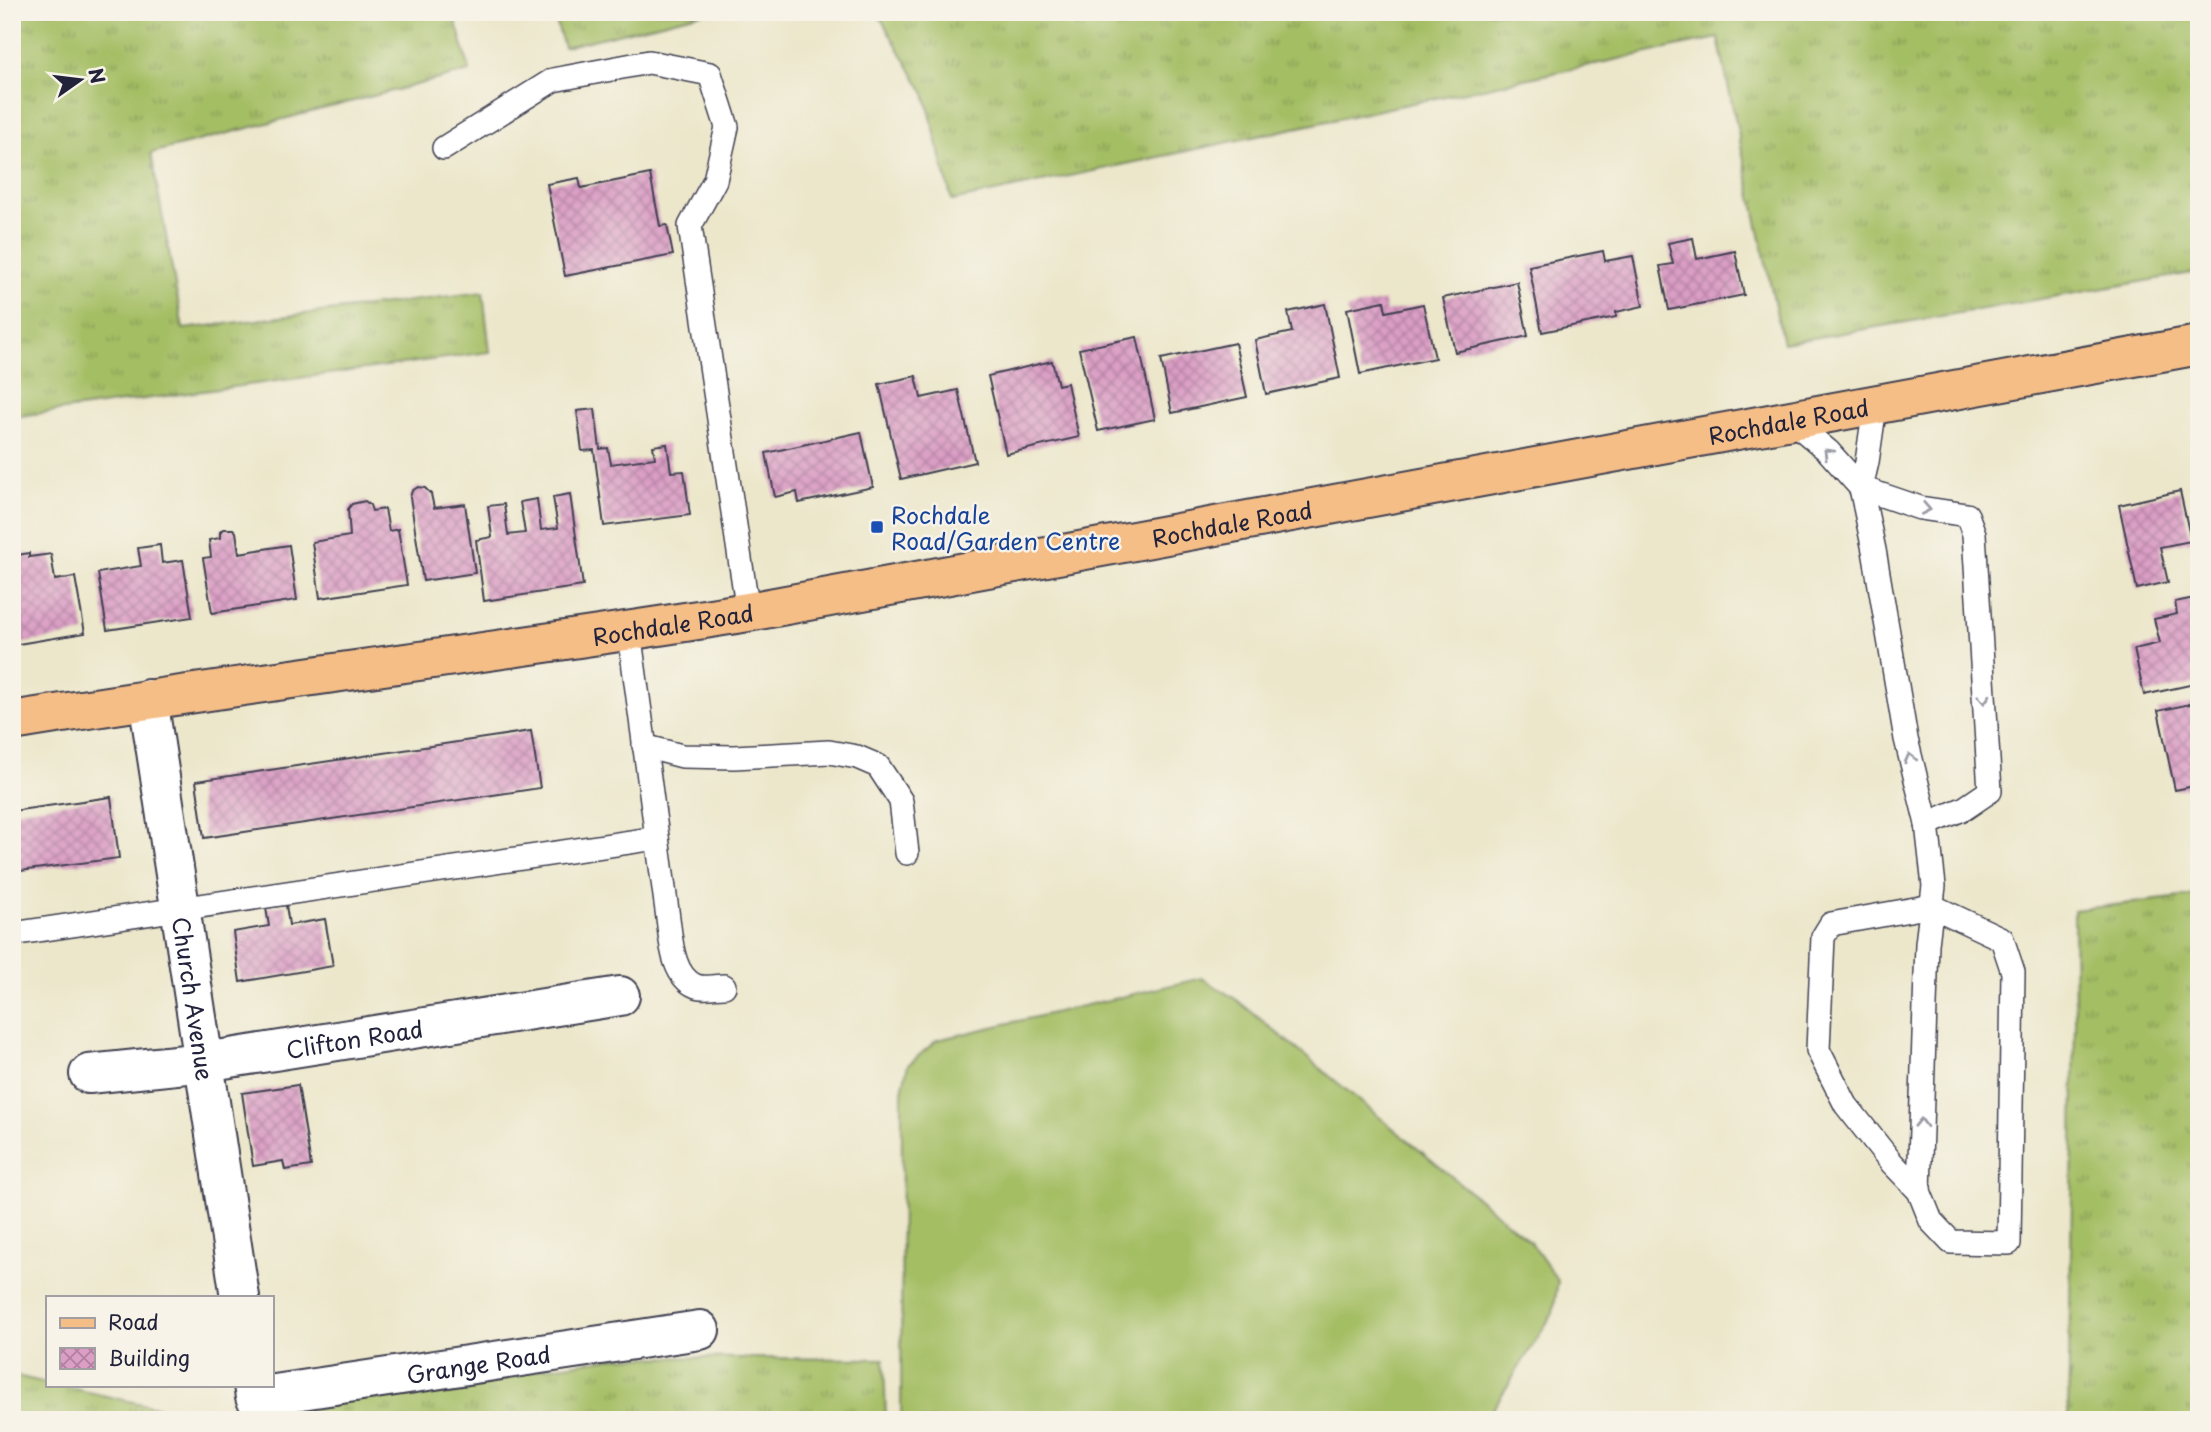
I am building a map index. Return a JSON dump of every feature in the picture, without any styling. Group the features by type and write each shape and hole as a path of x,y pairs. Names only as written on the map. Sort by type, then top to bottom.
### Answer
{"main road":[{"name":"Rochdale Road","path":"12,721 748,612 2199,345"}],"street":[{"name":"Church Avenue","path":"148,699 240,1296"},
{"name":"Clifton Road","path":"89,1074 205,1062 620,996"},
{"name":"Grange Road","path":"254,1391 700,1330"}],"lane":[{"path":"444,148 553,80 649,62 710,74 727,127 715,180 690,226 748,612"},
{"path":"1875,406 1861,488 1906,739 1927,824 1934,886 1927,944 1919,1191"},
{"path":"1792,421 1828,451 1861,488 1920,508 1967,515 1974,534 1990,792 1965,808 1927,824"},
{"path":"629,631 668,918 680,972 698,987 723,986"},
{"path":"644,746 682,756 734,757 829,751 857,757 878,766 901,802 908,853"},
{"path":"12,934 657,838"},
{"path":"1932,906 2002,939 2013,972 2009,1243 1951,1242 1931,1221 1919,1191 1892,1163 1846,1105 1818,1050 1823,937 1831,924 1932,906"}],"green space":[{"path":"12,12 453,12 470,71 151,153 183,329 483,292 490,352 12,417"},
{"path":"553,12 707,12 564,47"},
{"path":"877,12 2199,12 2199,272 1783,343 1718,38 952,201 925,94"},
{"path":"2199,895 2199,1420 2068,1420 2075,1022 2074,910"},
{"path":"1202,978 1237,1000 1530,1241 1558,1281 1553,1313 1486,1420 901,1420 902,1091 908,1065 937,1040"},
{"path":"616,1357 884,1359 886,1420 247,1420 246,1415"},
{"path":"12,1375 46,1383 46,1386 61,1386 213,1420 12,1420"}],"building":[{"path":"650,174 660,226 667,225 673,255 565,276 547,184 579,178 581,188"},
{"path":"1693,238 1697,259 1735,251 1744,295 1669,310 1660,266 1673,264 1668,243"},
{"path":"1603,251 1605,261 1633,256 1643,306 1616,312 1616,317 1542,332 1529,266"},
{"path":"1517,282 1528,336 1455,352 1443,298"},
{"path":"1384,301 1386,312 1423,304 1435,358 1360,374 1347,309"},
{"path":"1325,304 1340,378 1266,394 1255,340 1292,332 1288,312"},
{"path":"1137,337 1155,419 1098,431 1079,349"},
{"path":"1235,343 1247,397 1172,413 1161,359"},
{"path":"1052,361 1058,385 1067,383 1079,437 1006,454 988,376"},
{"path":"916,376 921,398 958,390 975,462 901,479 879,384"},
{"path":"595,409 600,449 608,448 611,464 655,458 653,446 667,444 671,472 684,471 690,515 604,526 594,450 582,451 577,411"},
{"path":"861,432 873,487 799,503 797,492 775,497 766,453"},
{"path":"418,487 425,488 431,494 434,508 465,504 475,573 423,581 410,497 412,491"},
{"path":"2180,491 2191,541 2160,547 2168,582 2137,589 2119,505"},
{"path":"570,494 583,586 484,601 476,540 492,537 488,506 504,504 508,535 525,533 520,502 537,499 541,530 558,528 553,497"},
{"path":"365,501 372,511 385,509 389,531 398,529 407,585 320,598 312,542 350,536 348,509 352,504"},
{"path":"223,529 233,529 236,532 239,553 289,545 297,600 212,613 203,558 211,557 209,540 220,538"},
{"path":"160,545 162,563 183,560 192,617 107,630 98,573 141,566 138,548"},
{"path":"29,553 29,557 51,554 55,580 75,577 85,633 12,645 12,556"},
{"path":"2199,597 2199,683 2144,695 2134,649 2160,643 2154,619 2177,614 2175,602"},
{"path":"2199,702 2199,785 2175,790 2158,711"},
{"path":"531,731 540,788 204,838 196,781"},
{"path":"111,797 119,858 12,872 12,811"},
{"path":"286,905 289,925 325,919 333,966 240,982 233,932 269,926 266,908"},
{"path":"298,1085 311,1166 285,1170 283,1161 253,1166 242,1093"}],"place":[{"name":"Rochdale Road/Garden Centre","path":"877,527"}]}
